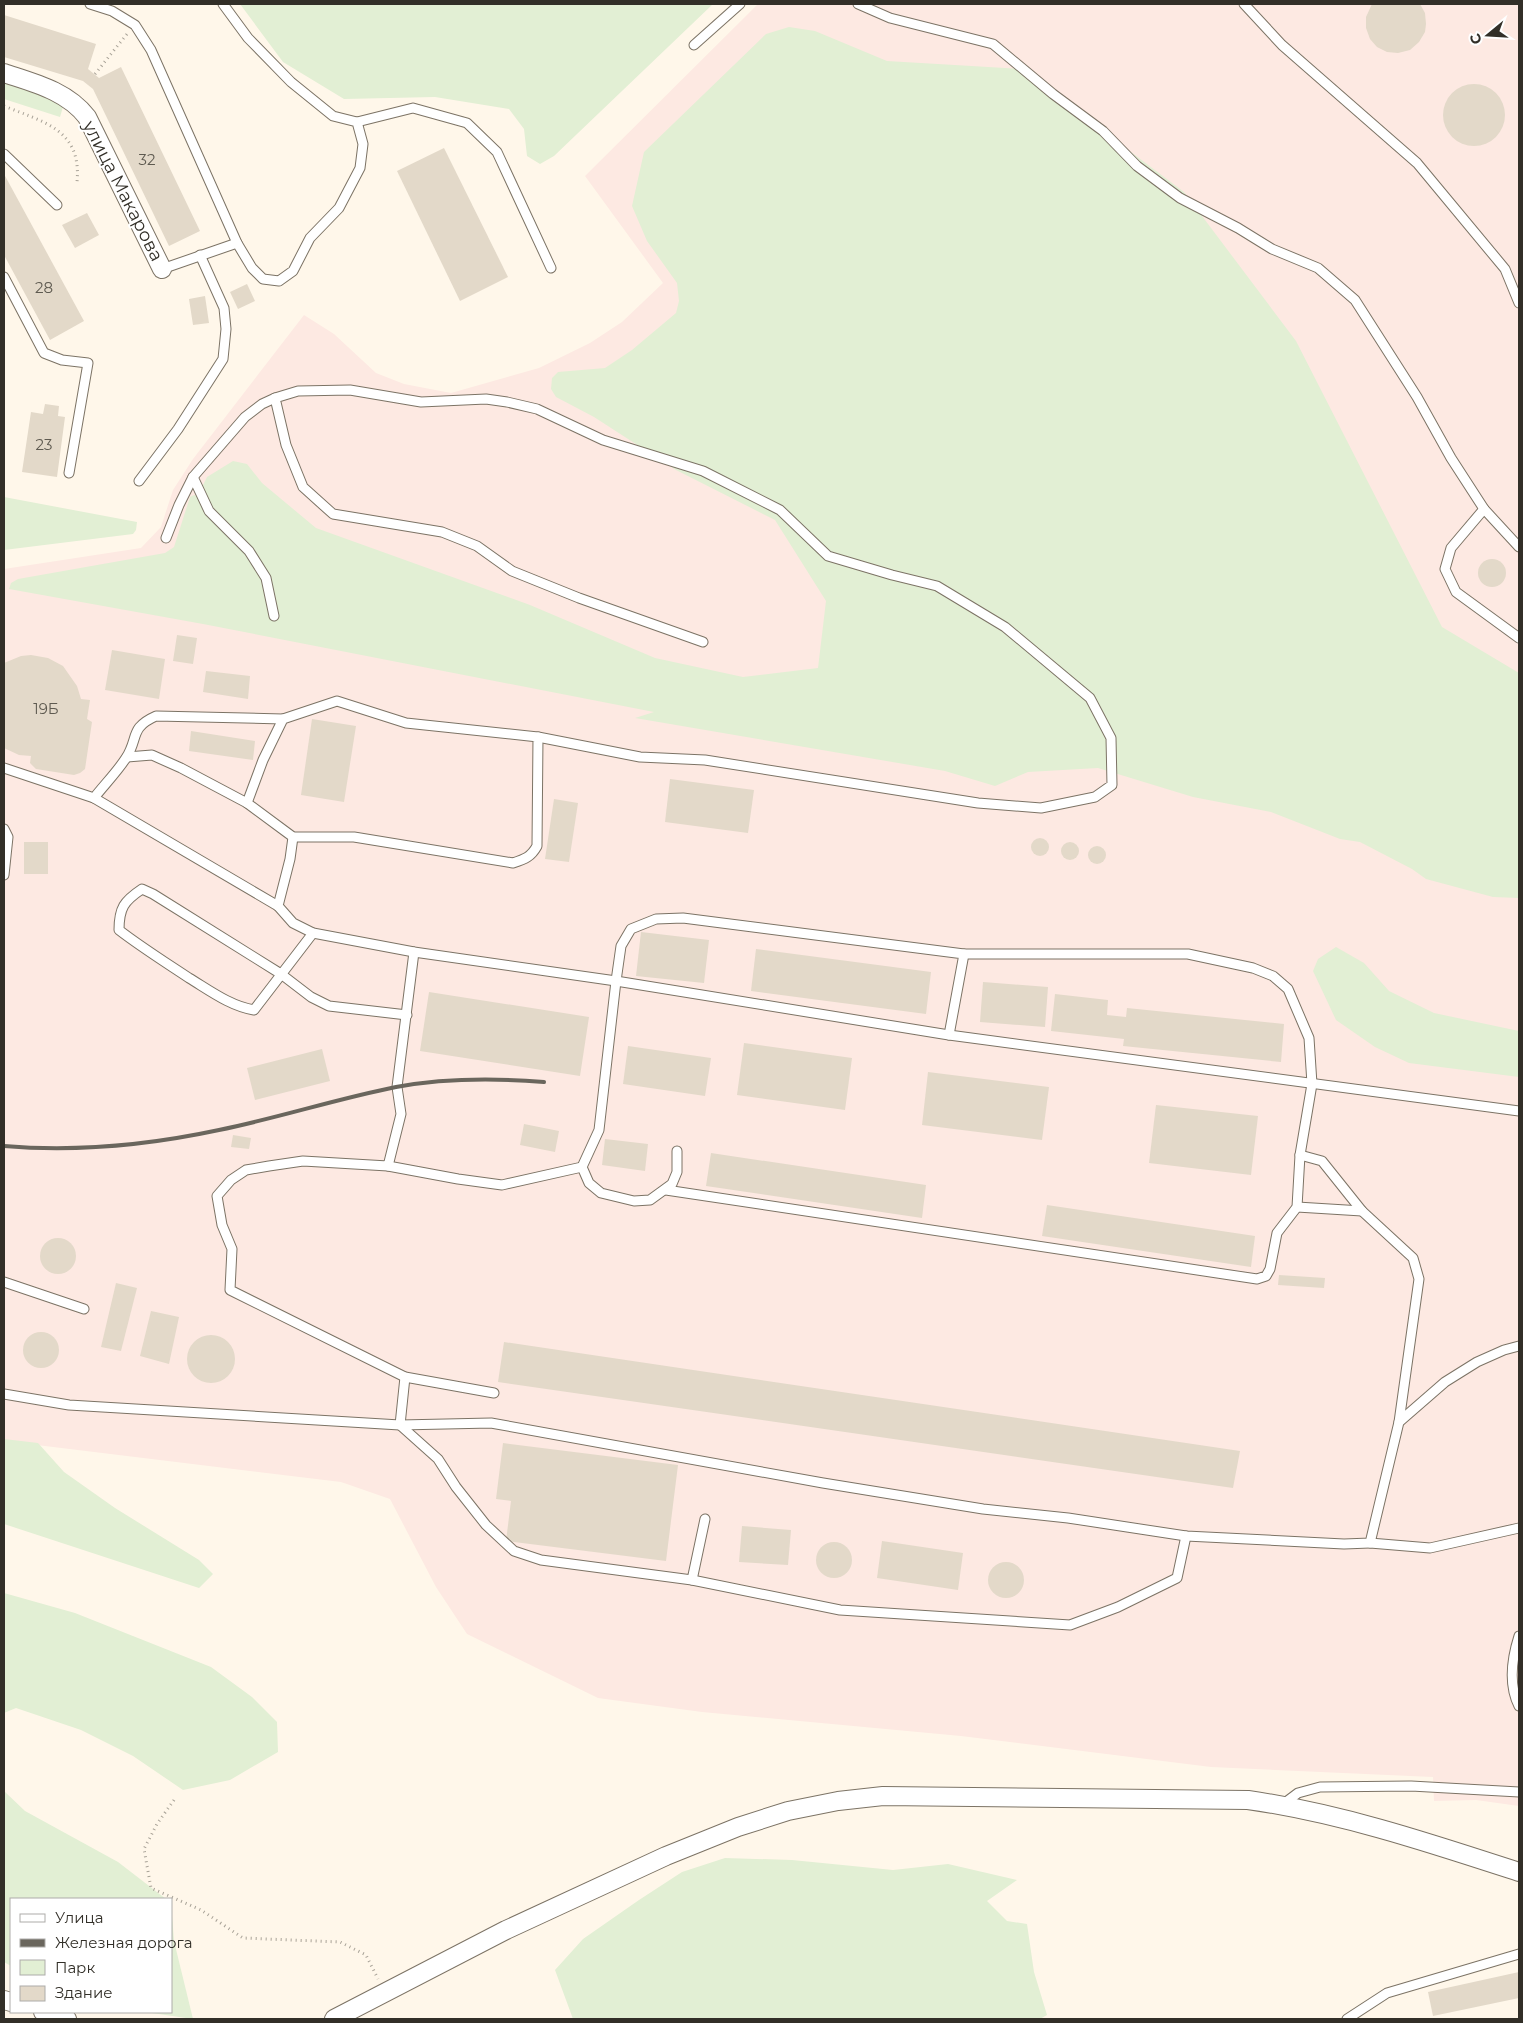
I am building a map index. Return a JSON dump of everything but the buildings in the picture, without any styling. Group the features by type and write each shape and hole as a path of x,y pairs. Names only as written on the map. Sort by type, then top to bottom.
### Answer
{"street":[{"name":"улица Макарова","path":"4,73 44,87 73,102 80,108 87,117 162,270"},
{"path":"334,2019 506,1930 666,1856 738,1827 788,1811 883,1796 1248,1800 1282,1805 1430,1843 1519,1872"},
{"path":"46,2013 67,2019"}],"lane":[{"path":"90,4 112,11 134,25 151,50 237,243 252,268 263,279 279,281 293,271 310,238 339,208 360,168 363,144 357,122"},
{"path":"223,4 248,38 291,82 333,116 357,122 414,108 467,123 497,152 551,268"},
{"path":"694,45 740,4"},
{"path":"858,4 890,18 993,44 1053,94 1103,131 1137,166 1180,198 1238,228 1272,249 1318,268 1355,300 1417,397 1451,458 1484,510 1519,547"},
{"path":"1244,4 1282,45 1417,163 1505,269 1519,303"},
{"path":"4,154 58,205"},
{"path":"162,270 237,243"},
{"path":"139,481 197,400 223,358 226,329 224,308 200,255"},
{"path":"4,277 44,353 62,360 88,362 69,473"},
{"path":"94,798 126,758 136,732 144,722 156,716 283,719 337,701 406,723 538,737 640,757 705,760 978,803 1041,808 1095,797 1112,785 1111,738 1090,698 1005,627 937,586 828,556 780,510 703,471 603,440 537,409 486,399 421,402 350,390 298,391 275,398 262,404 245,417 193,477 166,538"},
{"path":"275,398 286,445 303,487 333,514 442,532 476,546 512,571 579,598 703,642"},
{"path":"193,477 209,511 249,551 266,578 274,616"},
{"path":"1484,510 1451,548 1445,569 1456,592 1519,638"},
{"path":"247,803 263,760 283,719"},
{"path":"126,758 152,756 181,768 247,803 293,837 354,836 513,863 527,858 537,846 538,737"},
{"path":"4,768 94,798 278,906 293,923 313,934 414,952 616,981 949,1035 1519,1112"},
{"path":"4,830 8,838 4,875"},
{"path":"278,906 290,859 293,837"},
{"path":"313,934 281,974 254,1010 241,1008 141,947 119,930 119,914 128,899 142,889 281,974 311,997 329,1006 407,1015"},
{"path":"666,1190 1257,1279 1266,1276 1270,1269 1277,1233 1297,1207 1300,1155 1312,1084 1309,1038 1288,989 1273,976 1253,968 1188,954 964,954 684,918 656,920 631,929 621,946 600,1130 582,1167 589,1183 601,1193 634,1201 650,1200 672,1184 677,1172 677,1151"},
{"path":"388,1166 401,1114 397,1087 414,952"},
{"path":"949,1035 964,954"},
{"path":"1300,1155 1322,1161 1362,1211 1413,1258 1419,1278 1399,1422 1370,1543"},
{"path":"494,1393 436,1381 405,1377 230,1290 232,1249 222,1225 217,1196 231,1180 246,1170 303,1161 388,1166 458,1180 502,1185 582,1167"},
{"path":"1297,1207 1362,1211"},
{"path":"4,1282 84,1309"},
{"path":"1399,1422 1445,1382 1477,1362 1504,1350 1519,1346"},
{"path":"400,1425 405,1377"},
{"path":"4,1394 69,1405 400,1425 491,1423 823,1483 984,1509 1078,1519 1186,1536 1370,1543 1430,1548 1519,1528"},
{"path":"400,1425 438,1459 456,1487 486,1525 514,1551 541,1560 692,1580 840,1610 1070,1625 1118,1607 1177,1578 1186,1536"},
{"path":"692,1580 705,1519"},
{"path":"1519,1636 1512,1674 1515,1698 1519,1706"},
{"path":"1282,1805 1298,1794 1320,1787 1412,1786 1519,1792"},
{"path":"1347,2019 1387,1993 1519,1954"}],"path":[{"path":"95,74 134,25"},
{"path":"4,106 53,126 62,132 76,160 77,182"},
{"path":"174,1800 157,1824 144,1849 151,1888 201,1910 244,1938 340,1942 366,1955 385,1993"}],"shaded area":[{"path":"758,4 1519,4 1519,1806 1476,1800 1434,1801 1433,1777 1211,1767 961,1736 702,1712 598,1698 467,1634 436,1587 390,1499 341,1482 4,1441 4,569 141,548 161,527 173,490 193,459 304,315 334,334 376,373 404,384 451,393 539,368 590,343 622,322 663,283 585,176"}],"green space":[{"path":"240,4 713,4 554,156 540,164 527,156 524,129 509,109 435,97 344,99 283,62"},
{"path":"789,27 815,31 887,61 1021,69 1184,192 1296,341 1442,627 1519,673 1519,898 1493,897 1426,879 1412,869 1360,842 1340,839 1271,812 1193,797 1098,768 1028,772 995,786 945,771 635,718 654,712 203,624 9,589 11,583 18,579 165,553 174,547 190,497 194,495 199,497 267,578 212,510 202,487 207,477 233,461 247,464 262,483 316,528 530,605 655,658 743,677 818,668 826,601 775,520 676,470 594,417 556,397 551,389 552,378 558,372 605,368 632,350 676,313 679,301 677,283 647,241 632,206 644,152 766,34"},
{"path":"4,80 65,100 60,117 4,99"},
{"path":"4,497 137,522 136,530 133,534 4,550"},
{"path":"1336,947 1364,963 1389,991 1434,1013 1519,1031 1519,1077 1409,1063 1375,1047 1336,1020 1313,971 1318,959"},
{"path":"4,1439 38,1443 64,1472 115,1508 199,1560 213,1574 199,1588 4,1524"},
{"path":"4,1593 75,1613 211,1667 252,1697 277,1722 278,1752 230,1780 183,1790 133,1756 81,1730 16,1708 4,1713"},
{"path":"4,1791 25,1811 118,1862 165,1898 10,1898 10,1965 4,1962"},
{"path":"725,1858 792,1860 893,1870 948,1864 1017,1880 987,1901 1007,1921 1027,1924 1034,1972 1047,2015 1040,2019 573,2019 555,1970 583,1939 682,1872"},
{"path":"172,1916 174,1941 193,2019 152,2013 172,2013"}],"railway":[{"path":"4,1146 85,1148 166,1140 241,1125 414,1084 470,1080 544,1082"}]}
